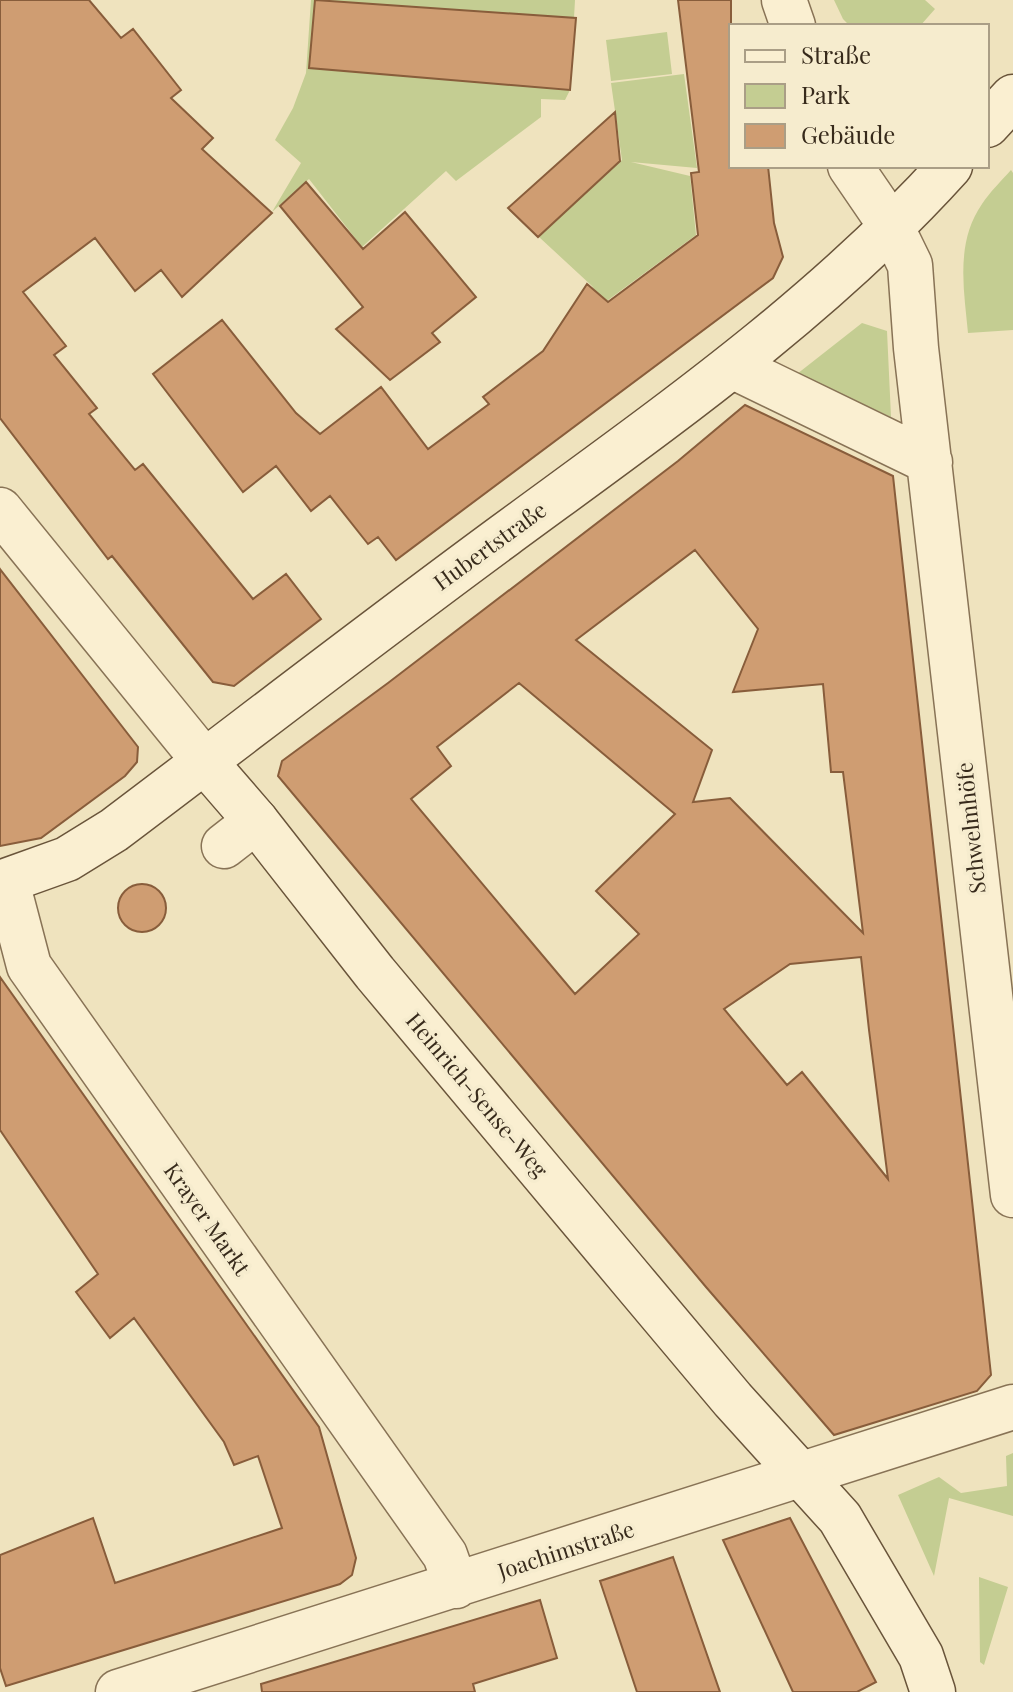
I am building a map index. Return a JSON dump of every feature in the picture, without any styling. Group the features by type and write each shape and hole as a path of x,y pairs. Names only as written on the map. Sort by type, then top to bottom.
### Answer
{"street":[{"path":"784,0 792,24"},
{"path":"989,123 1013,97"},
{"name":"Schwelmhöfe","path":"851,168 891,226 910,265 916,348 1013,1195"},
{"name":"Hubertstraße","path":"3,882 67,859 114,830 388,621 734,367 820,295 948,168"},
{"path":"734,367 930,462"},
{"name":"Heinrich-Sense-Weg","path":"0,510 205,762 240,833 375,973 733,1400 801,1473 852,1535 921,1656 933,1692"},
{"path":"3,882 45,910"},
{"name":"Krayer Markt","path":"3,882 29,966 445,1555 456,1586"},
{"name":"Joachimstraße","path":"118,1692 1013,1407"}],"green space":[{"path":"311,0 575,0 570,90 565,100 541,99 541,117 456,181 446,171 362,247 309,179 272,212 301,163 275,140 293,108 306,73"},
{"path":"834,0 925,0 935,9 922,24 848,24"},
{"path":"667,32 672,74 611,81 606,40"},
{"path":"684,74 697,168 631,162 690,176 696,235 604,303 592,286 539,237 622,160 611,83"},
{"path":"1011,170 1013,330 968,333 963,267 968,235 982,204"},
{"path":"862,323 887,331 891,417 797,374"},
{"path":"1013,1453 1013,1516 949,1498 934,1576 898,1495 939,1477 961,1493 1007,1486 1006,1456"},
{"path":"979,1577 1008,1587 984,1665 980,1662"}],"building":[{"path":"0,0 89,0 121,38 133,29 181,90 171,98 213,138 202,149 272,213 182,297 161,270 135,291 95,238 23,292 66,346 54,355 97,408 89,414 135,470 143,464 253,599 286,574 321,619 234,686 213,682 112,556 108,559 0,418"},
{"path":"315,0 576,18 570,90 309,68"},
{"path":"678,0 731,0 729,168 768,168 774,223 783,257 773,278 396,560 378,537 368,544 330,496 311,511 276,466 243,492 153,374 222,320 296,413 320,434 381,387 428,449 489,404 483,397 543,351 587,284 608,302 698,235 691,173 699,172"},
{"path":"615,112 620,161 538,237 508,208"},
{"path":"306,182 363,249 405,212 476,297 432,333 440,342 390,380 336,329 363,307 280,206"},
{"path":"745,405 893,476 991,1375 977,1391 834,1435 278,776 282,761 678,461","holes":["695,550 758,629 733,692 823,684 831,772 843,772 863,933 730,798 693,802 712,750 576,640","519,683 675,814 596,891 639,934 575,994 411,799 451,766 437,747","861,957 888,1179 802,1072 787,1085 724,1009 790,964"]},
{"path":"0,569 138,747 137,762 125,776 41,838 0,846"},
{"path":"142,884 151,885 159,891 165,899 165,917 159,925 151,931 142,932 133,931 125,925 119,917 118,908 119,899 125,891 133,885"},
{"path":"0,977 319,1427 356,1558 352,1575 340,1584 6,1686 0,1668 0,1555 93,1518 115,1583 282,1528 258,1456 234,1465 224,1442 134,1318 110,1338 76,1292 98,1274 0,1130"},
{"path":"790,1518 876,1682 857,1692 793,1692 723,1540"},
{"path":"673,1557 720,1692 637,1692 600,1581"},
{"path":"540,1600 557,1658 473,1684 475,1692 262,1692 261,1684"}]}
